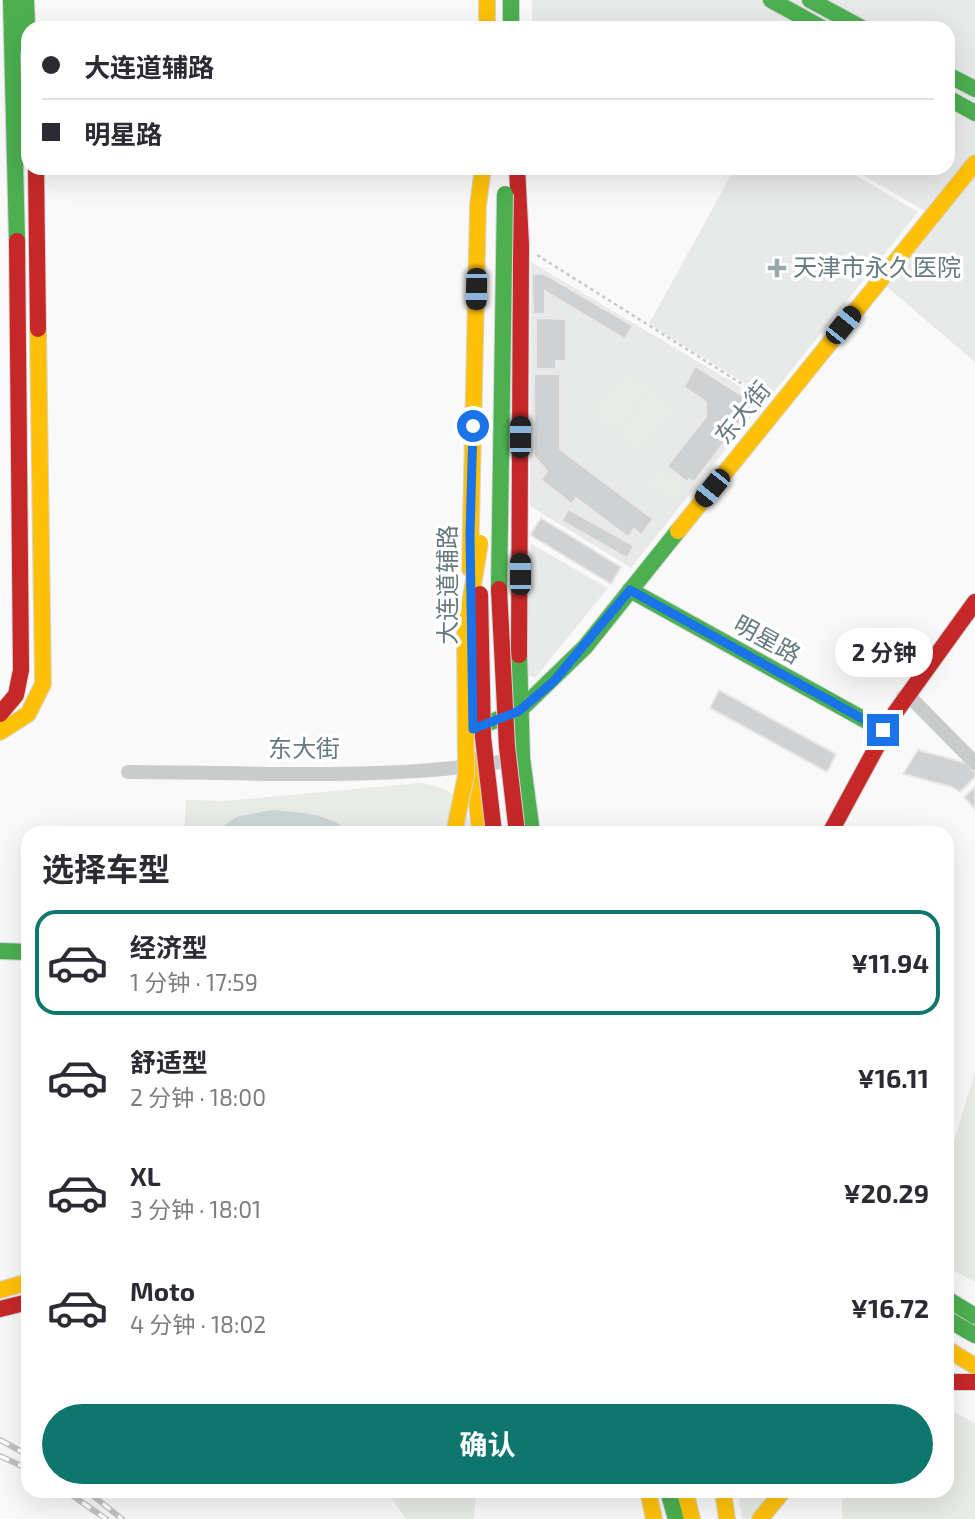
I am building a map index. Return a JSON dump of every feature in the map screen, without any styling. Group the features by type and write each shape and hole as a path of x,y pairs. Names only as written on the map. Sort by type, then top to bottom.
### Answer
{"street":[{"path":"0,713 13,703 20,686 21,670 14,95 6,70 11,0"},
{"path":"26,0 27,21"},
{"path":"487,0 487,21"},
{"path":"511,21 512,0"},
{"path":"771,0 809,21"},
{"path":"810,0 849,21"},
{"path":"955,79 975,89"},
{"path":"955,101 975,113"},
{"name":"东大街","path":"473,729 519,711 554,681 585,648 975,163"},
{"path":"0,732 27,716 38,703 43,684 36,175"},
{"name":"大连道辅路","path":"479,826 473,767 470,535 478,215 482,175"},
{"path":"491,175 497,193 498,566 507,747 516,826"},
{"path":"493,826 483,737 480,543 497,193 505,175"},
{"path":"517,175 520,245 519,711 531,826"},
{"path":"455,826 466,775 465,633 480,543"},
{"name":"明星路","path":"630,590 883,730"},
{"path":"834,826 903,696 975,602"},
{"path":"903,696 912,699 975,763"},
{"name":"东大街","path":"128,772 395,771 473,767 522,758"},
{"path":"0,951 21,951"},
{"path":"0,1290 21,1284"},
{"path":"954,1303 975,1316"},
{"path":"0,1309 21,1304"},
{"path":"954,1323 975,1335"},
{"path":"954,1342 975,1353"},
{"path":"954,1353 975,1366"},
{"path":"954,1382 975,1382"},
{"path":"650,1498 654,1519"},
{"path":"670,1498 676,1519"},
{"path":"687,1498 692,1519"},
{"path":"724,1498 727,1519"},
{"path":"760,1519 777,1498"}],"path":[{"path":"520,245 778,406"}],"shaded area":[{"path":"532,0 975,0 975,362 874,276 925,211 863,175 955,175 955,21 532,21"},
{"name":"天津市永久医院","path":"731,175 855,175 918,212 769,398 649,324"},
{"path":"531,262 764,401 631,568 530,506"},
{"path":"627,371 649,388 615,432 593,415"},
{"path":"652,390 674,408 640,451 618,434"},
{"path":"658,470 684,484 671,502 647,484"},
{"path":"530,543 608,588 535,678 525,673"},
{"path":"421,783 442,789 456,798 466,812 471,826 184,826 186,800 225,801"},
{"path":"271,810 324,817 342,826 224,826 236,817"},
{"path":"975,1072 975,1282 954,1271 954,1142"},
{"path":"954,1412 975,1423 975,1519 842,1519 842,1498 954,1498"},
{"path":"392,1498 476,1498 474,1519 406,1519"},
{"path":"739,1498 766,1498 750,1519 742,1519"}],"building":[{"path":"532,274 544,274 633,326 625,339 545,291 545,314 533,314"},
{"path":"536,318 566,319 566,361 556,361 556,369 536,369"},
{"path":"695,366 754,403 694,482 689,479 687,482 667,466 706,417 706,402 684,387"},
{"path":"534,374 560,374 560,449 653,519 641,535 634,529 628,537 576,498 572,504 541,480 547,471 534,456"},
{"path":"568,509 634,546 627,558 562,521"},
{"path":"541,518 621,567 611,584 530,535"},
{"path":"719,690 836,754 827,772 710,708"},
{"path":"918,750 966,763 975,772 975,777 960,792 952,787 903,774"},
{"path":"975,787 975,809 964,797"}],"railway":[{"path":"0,1440 21,1451"},
{"path":"0,1456 21,1466"},
{"path":"76,1498 106,1519"},
{"path":"96,1498 122,1519"}],"traffic: fast":[{"path":"11,0 17,241"},
{"path":"26,0 27,21"},
{"path":"511,0 511,21"},
{"path":"771,0 809,21"},
{"path":"810,0 849,21"},
{"path":"955,79 975,89"},
{"path":"955,102 975,113"},
{"path":"499,589 505,194"},
{"path":"473,729 519,711 585,647 678,531"},
{"path":"630,590 883,730"},
{"path":"519,655 522,758 531,826"},
{"path":"0,951 21,952"},
{"path":"954,1303 975,1316"},
{"path":"954,1323 975,1335"},
{"path":"670,1498 676,1519"}],"traffic: slow":[{"path":"487,0 487,21"},
{"path":"678,531 975,163"},
{"path":"470,569 478,205 482,175"},
{"path":"0,732 28,714 43,684 38,329"},
{"path":"455,826 466,775 465,633 480,543"},
{"path":"473,760 479,826"},
{"path":"0,1290 21,1284"},
{"path":"954,1353 975,1366"},
{"path":"650,1498 654,1519"},
{"path":"687,1498 692,1519"},
{"path":"724,1498 727,1519"},
{"path":"760,1519 777,1498"}],"traffic: jam":[{"path":"36,175 38,329"},
{"path":"517,175 521,245 519,655"},
{"path":"0,714 16,695 21,670 17,241"},
{"path":"499,589 507,747 516,826"},
{"path":"480,594 483,737 493,826"},
{"path":"834,826 895,713 975,602"},
{"path":"0,1309 21,1304"},
{"path":"954,1382 975,1382"}],"place":[{"name":"天津市永久医院","path":"777,268"}],"route":[{"path":"473,426 470,535 473,729 519,711 554,681 585,648 630,590 883,730"}]}
